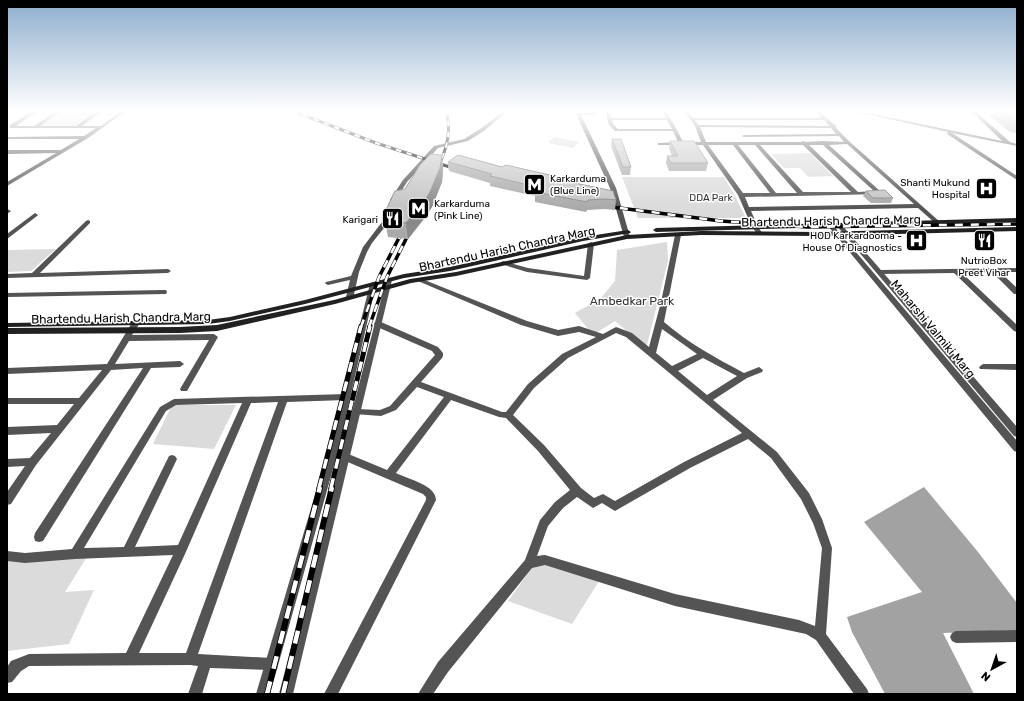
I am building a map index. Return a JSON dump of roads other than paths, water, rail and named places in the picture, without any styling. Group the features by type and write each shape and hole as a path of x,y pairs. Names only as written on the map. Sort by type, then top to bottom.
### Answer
{"main road":[{"name":"Bhartendu Harish Chandra Marg","path":"7,331 131,330 230,319 350,294 450,269 583,239 681,229 1017,220"},
{"name":"Bhartendu Harish Chandra Marg","path":"388,284 420,280 503,263 626,235 678,235 701,233 846,234 1017,229"},
{"name":"Bhartendu Harish Chandra Marg","path":"7,325 131,330"}],"street":[{"path":"7,184 75,144"},
{"path":"350,294 354,277 366,246 383,227 395,196 405,181 436,147 450,144"},
{"path":"592,144 613,188 626,235"},
{"path":"660,144 688,144"},
{"path":"705,144 742,195 755,227 760,234"},
{"path":"735,144 774,194"},
{"path":"757,144 801,194"},
{"path":"805,144 856,193"},
{"path":"742,195 879,192 825,144"},
{"path":"849,144 937,222"},
{"path":"966,144 1017,178"},
{"path":"1009,144 1017,145"},
{"path":"7,152 63,151"},
{"path":"748,209 920,206"},
{"path":"7,237 35,215"},
{"path":"34,275 88,222"},
{"name":"Maharshi Valmiki Marg","path":"830,225 1017,448"},
{"name":"Maharshi Valmiki Marg","path":"839,225 1017,433"},
{"path":"652,352 660,323 678,235"},
{"path":"503,263 527,270 588,278 591,244"},
{"path":"993,270 1017,292"},
{"path":"880,272 1017,270"},
{"path":"7,276 168,271"},
{"path":"956,271 1017,329"},
{"path":"328,283 354,277"},
{"path":"420,280 518,321 558,333 579,329 602,336"},
{"path":"286,694 388,284"},
{"path":"263,694 332,451 373,288"},
{"path":"7,295 163,292"},
{"path":"660,323 678,339 744,376"},
{"path":"357,412 388,411 394,408 439,356 439,353 435,349 378,324"},
{"path":"7,501 33,462 109,367 131,330 214,337 184,388"},
{"path":"508,415 531,386 565,356 602,336 616,330 623,331 652,352 774,455 805,496 818,522 827,548 820,636"},
{"path":"672,370 704,354"},
{"path":"7,371 180,364"},
{"path":"39,537 149,365"},
{"path":"983,367 1017,367"},
{"path":"708,400 744,376 759,370"},
{"path":"416,383 502,415 508,415 541,448 577,490 593,503 603,498 615,506 687,465 749,434"},
{"path":"389,474 450,395"},
{"path":"75,554 163,409 174,402 346,397"},
{"path":"190,658 284,398"},
{"path":"130,659 181,550 248,399"},
{"path":"7,401 82,401"},
{"path":"7,431 59,429"},
{"path":"331,694 431,500 431,496 427,491 346,457"},
{"path":"127,552 172,459"},
{"path":"7,463 33,462"},
{"path":"425,694 443,667 529,563 544,523 559,505 577,490"},
{"path":"7,556 25,558 75,554 181,550"},
{"path":"529,563 538,560 552,562 675,600 809,629 820,636 862,694"},
{"path":"956,637 1017,636"},
{"path":"7,677 16,666 29,660 190,658 206,661 272,664"},
{"path":"195,694 206,661"}],"railway":[{"path":"378,144 439,163"},
{"path":"439,163 447,144"},
{"path":"437,168 439,163"},
{"path":"439,163 459,170"},
{"path":"604,206 721,221 807,227 1017,224"},
{"path":"361,327 379,277 404,228"},
{"path":"369,327 387,277 411,229"},
{"path":"319,488 361,326"},
{"path":"331,488 370,326"},
{"path":"267,694 320,487"},
{"path":"283,694 332,487"}],"place":[{"name":"Karkarduma (Blue Line)","path":"534,184"},
{"name":"Shanti Mukund Hospital","path":"986,188"},
{"name":"Karkarduma (Pink Line)","path":"418,209"},
{"name":"Karigari","path":"393,219"},
{"name":"NutrioBox Preet Vihar","path":"984,240"},
{"name":"HOD Karkardooma - House Of Diagnostics","path":"917,241"}],"park label":[{"name":"DDA Park","path":"711,197"},
{"name":"Ambedkar Park","path":"632,301"}]}
